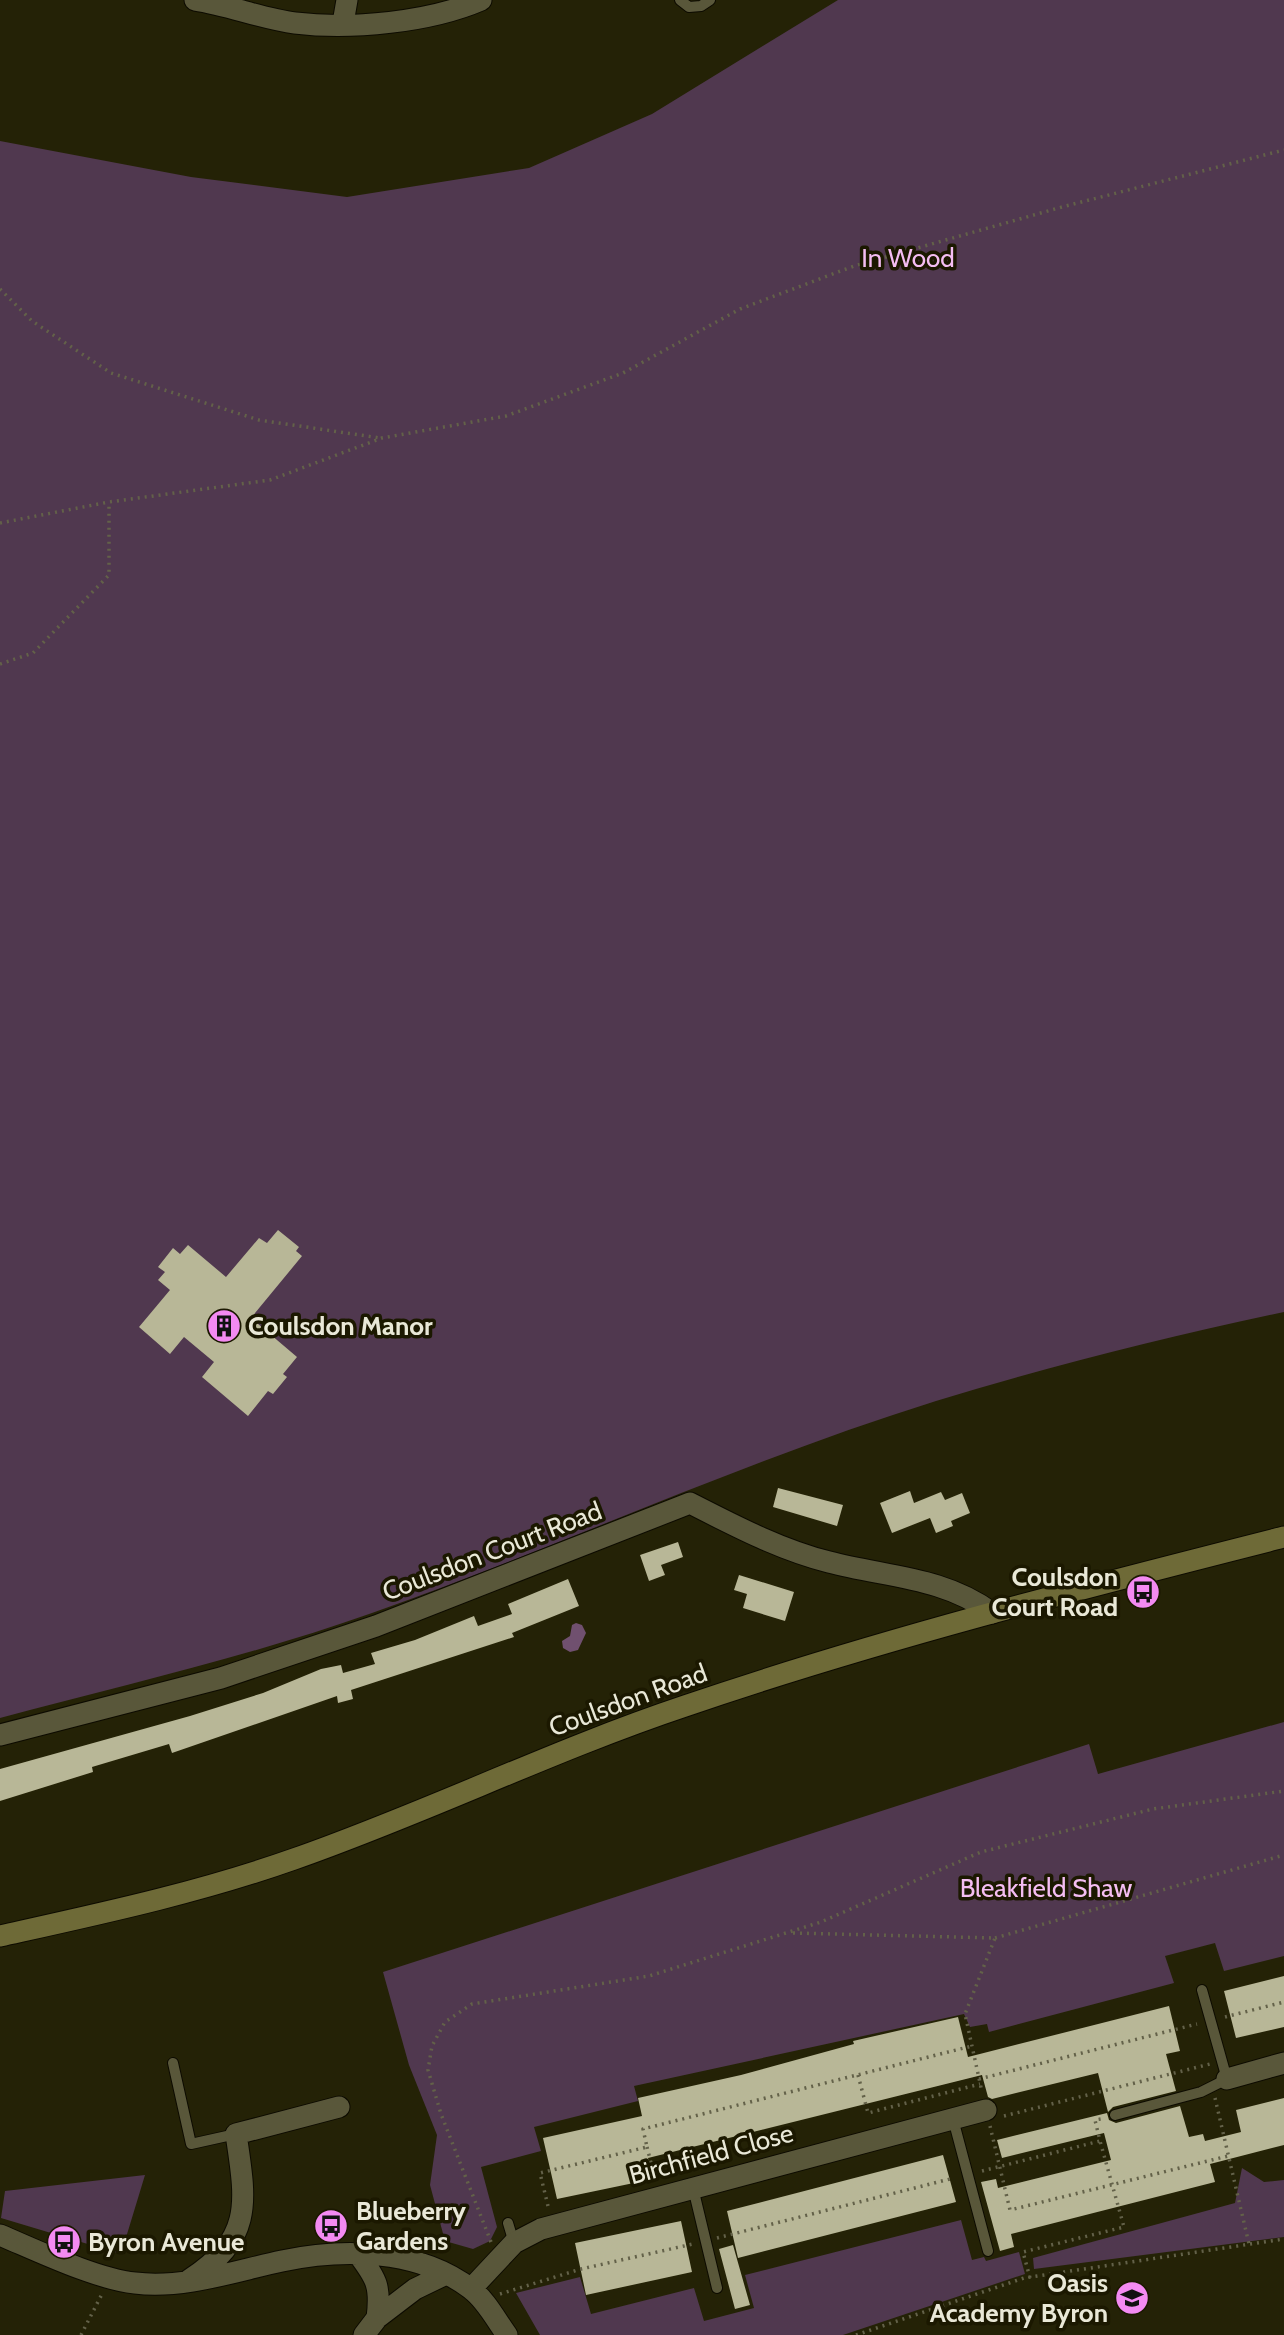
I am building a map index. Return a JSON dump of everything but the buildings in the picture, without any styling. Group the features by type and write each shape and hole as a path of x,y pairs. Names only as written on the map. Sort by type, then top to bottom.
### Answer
{"main road":[{"name":"Coulsdon Road","path":"0,1936 169,1899 295,1859 683,1706 992,1613 1284,1537"}],"street":[{"path":"200,0 296,23 366,24 448,14 481,0"},
{"path":"343,23 347,0"},
{"name":"Coulsdon Court Road","path":"0,1735 221,1678 363,1630 691,1503 756,1536 827,1562 945,1586 969,1596 992,1613"},
{"path":"1220,2075 1284,2063"},
{"path":"187,2281 211,2265 233,2237 242,2220 244,2191 236,2134 338,2107"},
{"name":"Birchfield Close","path":"477,2294 511,2233 541,2228 953,2119 987,2115"},
{"path":"0,2235 66,2263 135,2283 213,2280 283,2261 358,2254 409,2259 477,2294 506,2335"},
{"path":"358,2254 374,2276 380,2294 371,2327"},
{"path":"371,2327 415,2289 444,2275"}],"lane":[{"path":"680,0 689,8 701,6 710,0"},
{"path":"1115,2115 1220,2075 1211,2021 1202,1990"},
{"path":"173,2063 191,2144 236,2134"},
{"path":"953,2119 988,2251"},
{"path":"693,2188 717,2288"}],"path":[{"path":"0,523 109,502 270,480 382,438 506,416 623,373 740,309 854,266 1062,207 1284,150"},
{"path":"0,289 32,321 111,373 259,420 382,438"},
{"path":"0,664 33,653 109,575 109,502"},
{"path":"491,2241 441,2114 428,2070 432,2046 445,2022 472,2004 649,1976 821,1922 981,1852 1153,1809 1284,1791"},
{"path":"787,1933 995,1938 1284,1855"},
{"path":"995,1938 965,2014 1010,2210 1228,2156"},
{"path":"858,2075 868,2113 1284,2002"},
{"path":"659,2197 643,2129 972,2046"},
{"path":"987,2115 1220,2075 1228,2156 1249,2244"},
{"path":"1030,2278 1023,2252 1124,2228 1095,2120 1115,2115"},
{"path":"477,2294 706,2241 1100,2141"},
{"path":"550,2216 540,2173 647,2147"},
{"path":"856,2335 1030,2278 1284,2239"},
{"path":"81,2335 111,2276"}],"green space":[{"name":"In Wood","path":"838,0 1284,0 1284,1312 1109,1353 936,1401 793,1450 443,1587 326,1629 0,1718 0,141 191,177 347,197 529,168 652,114"},
{"name":"Bleakfield Shaw","path":"1284,1722 1284,1956 1224,1971 1215,1943 1165,1956 1174,1983 989,2032 987,2024 970,2027 964,2014 634,2086 638,2101 534,2127 541,2151 481,2167 497,2227 490,2241 473,2249 445,2241 430,2185 437,2135 409,2065 383,1972 1089,1744 1098,1774"},
{"path":"1242,2168 1264,2182 1284,2180 1284,2237 1034,2269 1033,2258 1235,2203"},
{"path":"145,2175 121,2254 1,2218 5,2191"},
{"path":"961,2220 972,2260 984,2257 986,2261 1019,2252 1025,2274 843,2335 540,2335 516,2293 580,2277 591,2314 694,2288 704,2321 754,2308 745,2275"}],"shaded area":[{"path":"572,1625 582,1625 586,1633 578,1650 570,1652 563,1648 562,1641 570,1636"}],"place":[{"name":"Coulsdon Manor","path":"224,1326"},
{"name":"Coulsdon Court Road","path":"1143,1592"},
{"name":"Blueberry Gardens","path":"331,2226"},
{"name":"Byron Avenue","path":"64,2242"},
{"name":"Oasis Academy Byron","path":"1132,2298"}]}
